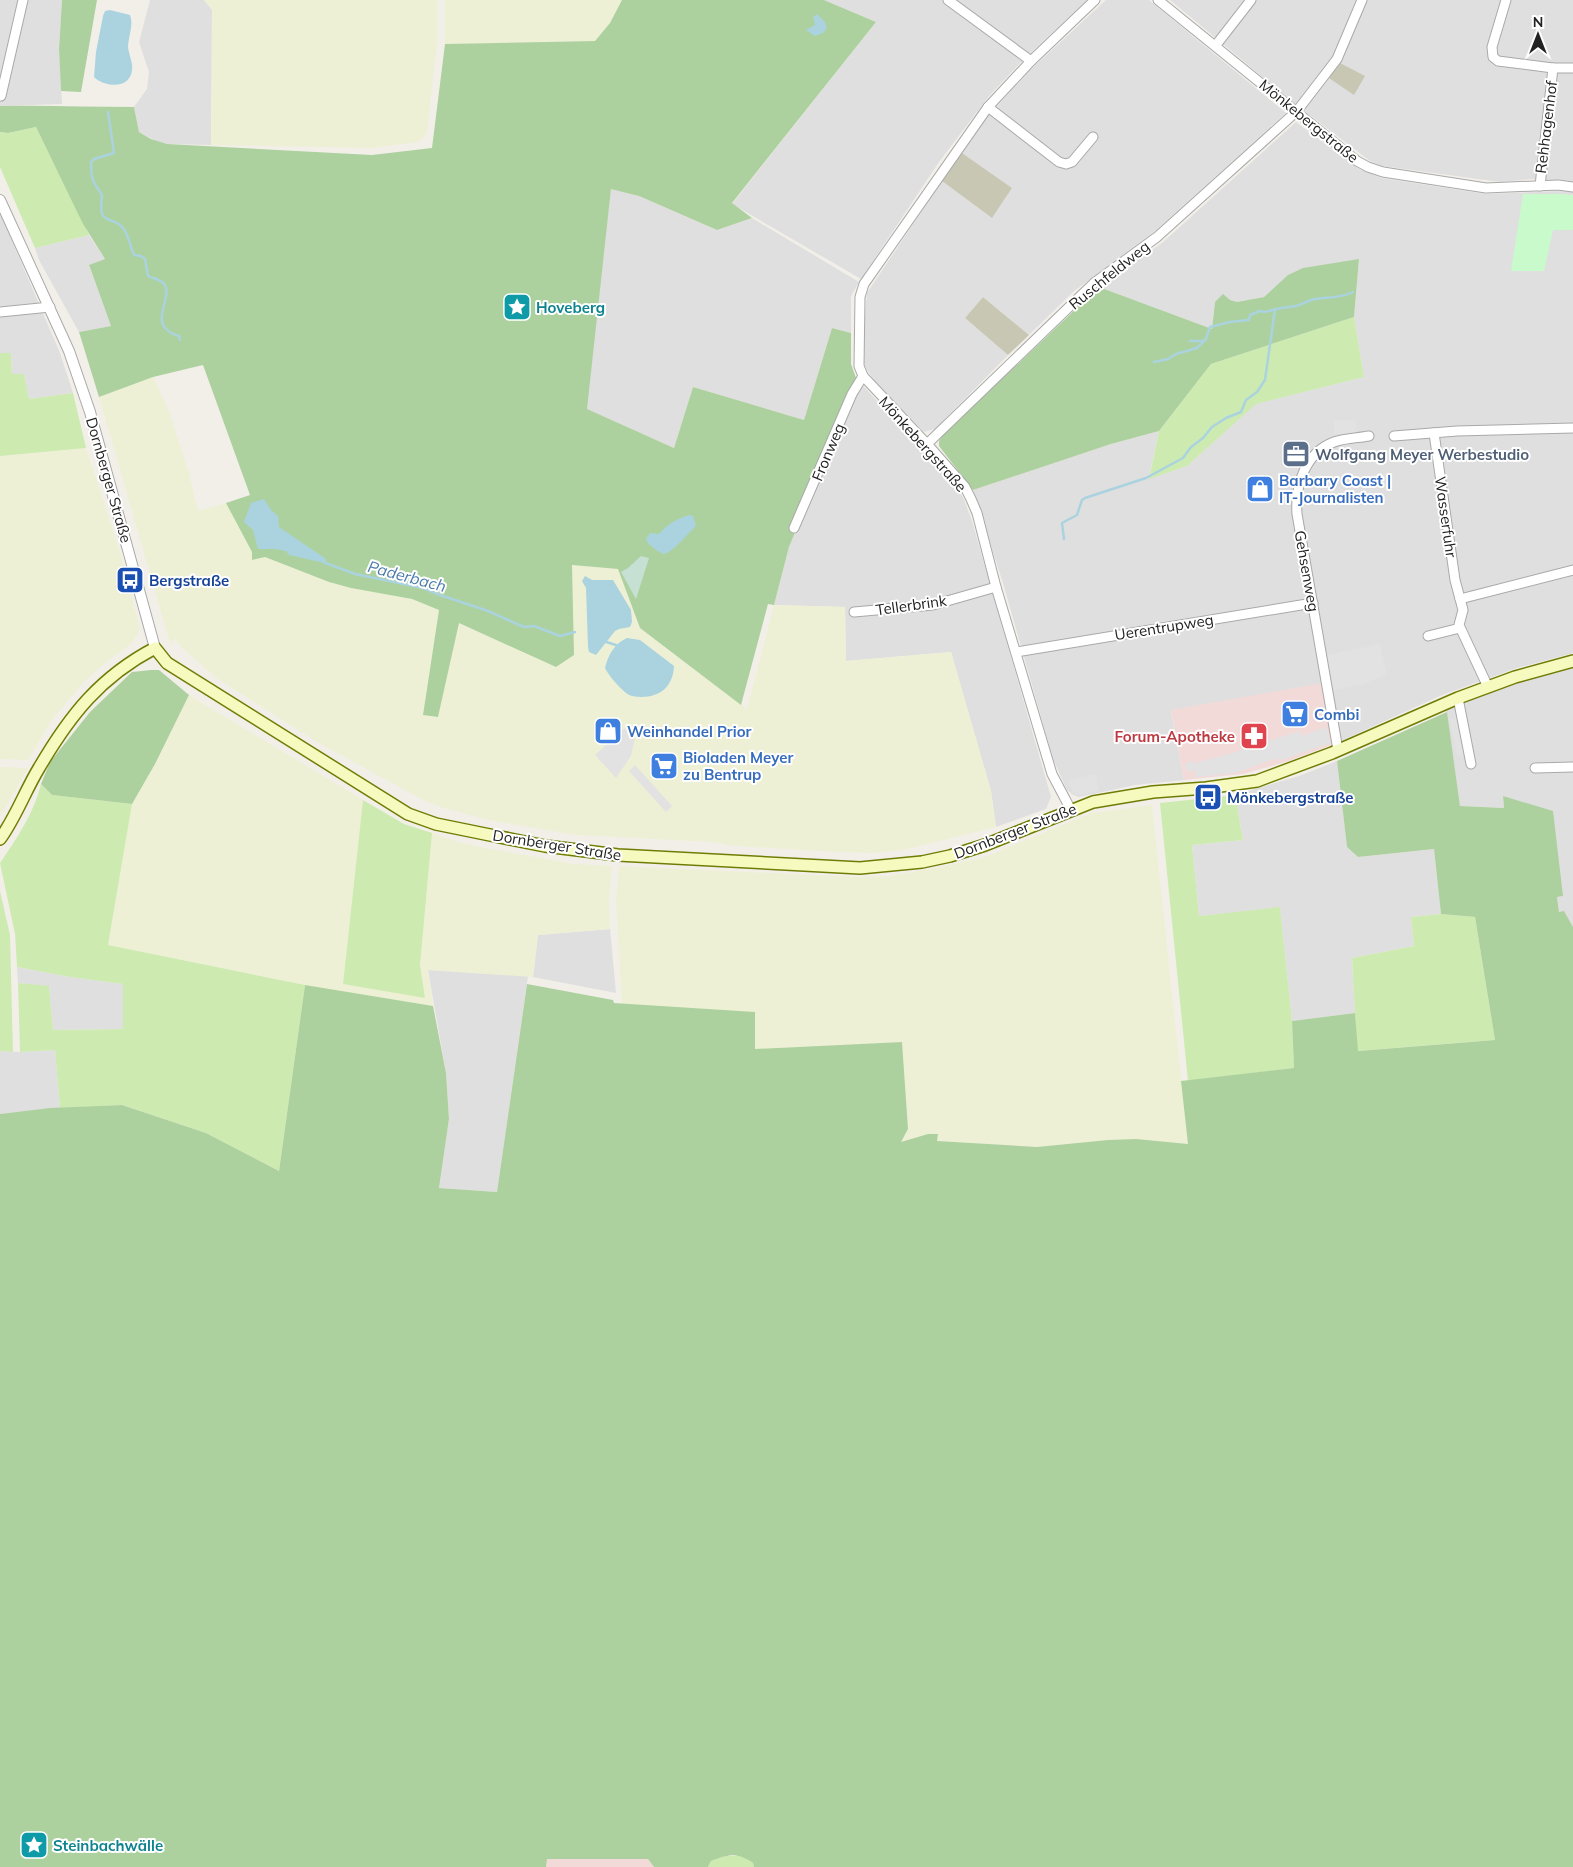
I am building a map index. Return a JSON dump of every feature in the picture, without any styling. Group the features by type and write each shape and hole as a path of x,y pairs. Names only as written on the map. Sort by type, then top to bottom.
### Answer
{"main road":[{"name":"Dornberger Straße","path":"156,648 167,663 408,814 436,824 545,846 618,855 860,868 886,867 950,856 985,845 1093,802 1128,796 1250,783 1280,774 1458,698 1515,677 1573,661"},
{"path":"0,839 38,768 76,713 100,685 114,673 156,648"}],"street":[{"path":"1,96 23,0"},
{"path":"948,0 1031,61"},
{"path":"862,376 859,366 860,297 864,284 988,107 1031,61 1095,0"},
{"name":"Mönkebergstraße","path":"1158,0 1357,161 1368,167 1382,172 1475,187 1573,187"},
{"path":"1216,45 1251,0"},
{"name":"Ruschfeldweg","path":"927,444 1094,283 1157,237 1297,111 1336,59 1362,0"},
{"name":"Rehhagenhof","path":"1506,0 1492,47 1493,56 1498,61 1553,68 1573,68"},
{"name":"Rehhagenhof","path":"1540,186 1553,68"},
{"path":"988,107 1059,162 1066,164 1072,162 1093,136"},
{"name":"Dornberger Straße","path":"0,200 69,351 90,412 156,648"},
{"path":"0,312 50,307"},
{"name":"Mönkebergstraße","path":"862,376 927,444 965,488 971,499 977,514 996,587 1052,774 1070,810"},
{"name":"Fronweg","path":"794,528 852,394 862,376"},
{"path":"1394,436 1457,431 1573,428"},
{"name":"Wasserfuhr","path":"1434,433 1455,580 1463,610 1460,628 1488,687"},
{"name":"Gehsenweg","path":"1338,750 1296,499 1301,476 1307,465 1322,448 1335,441 1369,436"},
{"path":"1460,599 1573,570"},
{"name":"Tellerbrink","path":"854,612 933,605 996,587"},
{"name":"Uerentrupweg","path":"1016,652 1313,603"},
{"path":"1428,636 1460,628"},
{"path":"1458,698 1471,764"},
{"path":"1535,768 1573,766"}],"shaded area":[{"path":"0,0 62,0 59,49 62,104 0,106"},
{"path":"150,0 204,0 212,10 211,145 167,144 158,142 139,132 134,107 147,89 149,72 139,42"},
{"path":"204,0 437,0 437,43 427,132 418,142 373,148 211,145 212,10"},
{"path":"445,0 622,0 610,23 595,41 445,44"},
{"path":"824,0 1087,0 1023,60 989,96 939,162 861,279 732,204 876,22"},
{"path":"1106,0 1149,0 1286,113 1155,231 1074,291 1029,335 983,297 965,318 1008,355 935,429 924,432 877,384 865,367 863,357 867,293 942,181 992,218 1012,188 962,153 988,116 1027,73"},
{"path":"1170,0 1573,0 1573,183 1532,179 1501,182 1383,166 1370,161 1294,103"},
{"path":"1338,62 1365,76 1354,95 1329,78"},
{"path":"1296,122 1359,169 1381,178 1486,194 1573,192 1573,653 1517,668 1442,695 1334,744 1171,711 1184,780 1135,785 1079,797 1067,790 1053,759 1003,583 973,490 1111,444 1159,431 1149,478 1187,466 1255,404 1364,377 1354,317 1359,259 1272,290 1264,297 1237,302 1230,300 1215,302 1212,329 1099,287 1162,243"},
{"path":"962,153 1012,188 992,218 942,181"},
{"path":"611,188 639,196 717,230 752,218 859,282 851,296 851,333 832,328 804,420 693,387 674,448 586,409"},
{"path":"0,213 60,353 73,393 29,399 24,374 12,374 11,353 0,353"},
{"path":"89,235 105,259 89,266 111,326 79,332 39,260 35,248"},
{"path":"983,297 1029,335 1008,355 965,318"},
{"path":"153,377 169,411 189,473 198,511 226,503 253,552 255,560 265,557 329,582 412,599 439,610 423,714 438,717 459,623 556,667 572,565 618,569 640,628 747,709 774,605 845,607 846,661 951,652 991,791 996,827 904,850 871,853 836,852 736,846 713,842 576,835 488,820 425,801 317,742 218,679 182,648 175,639 170,643 99,397"},
{"path":"856,378 963,497 972,521 1051,797 1046,809 996,827 991,791 951,652 846,661 845,607 774,605 795,531 790,531"},
{"path":"1334,420 1356,420 1356,434 1334,434"},
{"path":"86,448 121,555 140,629 132,643 100,667 83,683 53,718 28,760 0,759 0,456"},
{"path":"641,556 649,558 636,599 621,572"},
{"path":"1380,644 1387,674 1361,685 1334,690 1327,655"},
{"path":"1573,665 1573,927 1564,912 1559,912 1557,897 1563,896 1503,797 1504,808 1460,806 1446,709 1496,688"},
{"path":"1323,683 1334,744 1286,762 1243,774 1184,780 1171,710"},
{"path":"189,695 363,800 343,984 425,997 420,965 432,833 480,847 574,864 612,866 609,900 610,929 538,935 533,977 428,970 433,1006 305,985 108,945 132,804 155,764"},
{"path":"1459,717 1466,754 1457,756 1450,719"},
{"path":"1326,727 1331,743 1278,761 1277,758 1235,773 1196,777 1195,770 1187,771 1185,764 1194,761 1195,763 1240,751 1300,731 1302,736"},
{"path":"625,728 635,738 631,756 616,778 595,755"},
{"path":"1337,761 1347,847 1358,857 1434,849 1441,914 1411,917 1414,946 1352,958 1355,1013 1292,1021 1280,908 1199,916 1192,845 1243,840 1235,795 1299,776"},
{"path":"635,765 672,806 666,812 629,771"},
{"path":"0,767 28,768 0,817"},
{"path":"1096,774 1099,791 1080,795 1073,793 1068,780"},
{"path":"1152,805 1188,1144 1136,1139 1037,1147 937,1141 938,1134 928,1134 901,1142 902,1042 755,1049 755,1012 622,1004 616,900 619,866 858,877 889,876 985,857 1091,813"},
{"path":"610,929 616,993 533,977 538,935"},
{"path":"17,967 123,984 123,1029 53,1030 49,987 18,983"},
{"path":"428,970 528,976 497,1192 439,1188 449,1119 446,1073"},
{"path":"55,1050 60,1108 0,1114 0,1051"},
{"path":"546,1859 648,1859 654,1867 546,1867"}],"green space":[{"path":"62,0 97,0 81,92 61,91 59,49"},
{"path":"622,0 824,0 876,22 732,203 752,218 717,230 639,196 611,189 587,409 674,448 693,387 804,420 832,328 851,333 851,364 856,378 790,530 796,530 789,547 774,605 768,604 741,705 640,628 618,569 572,565 574,655 556,667 459,623 438,717 423,715 439,610 412,599 329,582 265,557 252,560 252,552 226,503 250,495 203,365 153,377 99,397 79,332 111,326 89,265 105,259 83,224 36,127 8,133 0,132 0,106 134,107 139,132 151,139 167,144 372,155 432,148 445,44 595,41 610,23"},
{"path":"36,127 89,235 35,248 0,167 0,132 8,133"},
{"path":"1523,194 1573,195 1573,230 1553,230 1544,271 1511,271"},
{"path":"1359,259 1354,317 1211,364 1159,431 1111,444 973,490 939,446 939,441 943,435 1099,287 1212,329 1215,302 1223,294 1230,300 1237,302 1264,297 1288,275 1303,268"},
{"path":"1354,317 1364,377 1256,404 1187,466 1149,479 1159,431 1211,364"},
{"path":"0,353 11,353 12,374 24,374 29,399 73,393 86,448 0,456"},
{"path":"159,670 189,695 155,764 132,804 52,795 41,784 50,762 90,712 132,672"},
{"path":"1447,712 1460,806 1504,808 1503,796 1553,811 1563,896 1557,897 1559,912 1564,911 1573,927 1573,1867 754,1867 753,1863 747,1859 733,1855 711,1861 708,1867 654,1867 648,1859 547,1859 546,1867 0,1867 0,1114 50,1108 122,1105 206,1133 279,1171 305,985 433,1006 446,1073 449,1119 439,1188 497,1192 527,984 613,1000 614,1003 755,1012 755,1049 902,1042 908,1129 901,1142 928,1134 938,1134 937,1141 1037,1147 1136,1139 1188,1144 1181,1081 1294,1068 1292,1021 1355,1013 1358,1051 1495,1040 1475,917 1441,914 1434,849 1358,857 1347,847 1337,761"},
{"path":"41,784 52,795 132,804 108,945 305,985 279,1171 206,1133 122,1105 60,1108 55,1050 20,1052 18,983 49,986 53,1030 123,1029 123,984 17,967 15,934 0,863 19,835 34,805"},
{"path":"1235,795 1243,840 1192,845 1199,916 1280,907 1292,1021 1294,1068 1188,1081 1160,803"},
{"path":"363,800 404,824 432,833 420,965 425,998 343,984"},
{"path":"0,891 10,935 13,1052 0,1051"},
{"path":"1441,914 1475,917 1495,1040 1357,1051 1352,958 1414,946 1411,917"},
{"path":"725,1856 742,1856 753,1863 754,1867 708,1867 711,1861"}],"water":[{"path":"110,10 130,15 131,19 128,47 132,70 127,81 116,85 104,83 94,77 96,52 103,16 105,11"},
{"path":"817,14 825,22 827,28 823,33 815,36 806,30 815,25 813,17"},
{"path":"264,499 271,510 278,516 279,527 326,559 325,563 289,555 286,551 258,549 253,530 244,522 251,503"},
{"path":"689,515 693,516 696,526 667,553 663,554 656,550 646,539 650,533 659,534 672,522"},
{"path":"585,576 592,580 613,580 631,610 632,622 630,627 615,631 596,655 589,652 588,647 586,588 582,581"},
{"path":"627,638 640,640 674,666 670,682 661,692 648,697 629,695 613,680 605,668 610,654 619,643"}],"waterway":[{"name":"Paderbach","path":"108,112 114,153 94,159 91,162 93,180 102,195 101,206 103,216 123,228 134,255 145,259 148,276 159,280 165,285 167,291 162,319 164,326 169,332 179,336 180,340"},
{"path":"1154,362 1197,348 1206,339 1210,327 1249,320 1250,315 1260,311 1265,312 1296,306 1313,300 1353,292"},
{"path":"1064,539 1062,523 1077,515 1082,500 1146,478 1183,458 1191,447 1203,438 1212,427 1226,418 1241,412 1246,400 1257,392 1265,380 1275,309"},
{"path":"1190,341 1203,341"},
{"name":"Paderbach","path":"323,562 355,574 423,588 488,611 524,627 534,626 560,636 575,632"},
{"name":"Paderbach","path":"603,641 616,645"}],"place":[{"name":"Hoveberg","path":"517,307"},
{"name":"Wolfgang Meyer Werbestudio","path":"1296,454"},
{"name":"Barbary Coast | IT-Journalisten","path":"1260,489"},
{"name":"Bergstraße","path":"130,580"},
{"name":"Combi","path":"1295,714"},
{"name":"Weinhandel Prior","path":"608,731"},
{"name":"Forum-Apotheke","path":"1254,736"},
{"name":"Bioladen Meyer zu Bentrup","path":"664,766"},
{"name":"Mönkebergstraße","path":"1208,797"},
{"name":"Steinbachwälle","path":"34,1845"}]}
